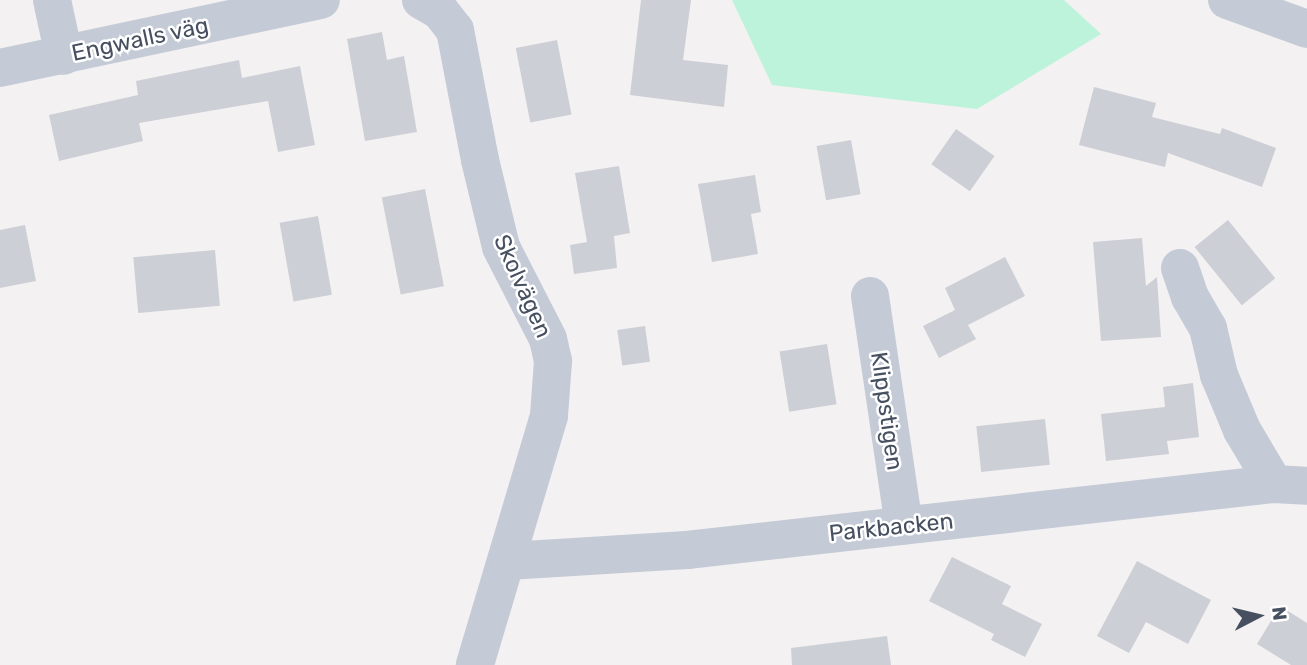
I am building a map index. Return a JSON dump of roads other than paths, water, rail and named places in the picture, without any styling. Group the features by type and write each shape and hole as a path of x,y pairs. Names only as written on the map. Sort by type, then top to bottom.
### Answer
{"street":[{"path":"52,0 64,55"},
{"name":"Engwalls väg","path":"0,68 321,0"},
{"name":"Skolvägen","path":"421,0 440,11 455,30 501,247 548,339 553,361 548,416 508,561 475,665"},
{"path":"1227,0 1307,29"},
{"name":"Parkbacken","path":"1180,268 1190,297 1208,328 1219,375 1242,430 1291,485"},
{"name":"Klippstigen","path":"870,296 904,525"},
{"name":"Parkbacken","path":"508,561 687,550 1291,485"}]}
